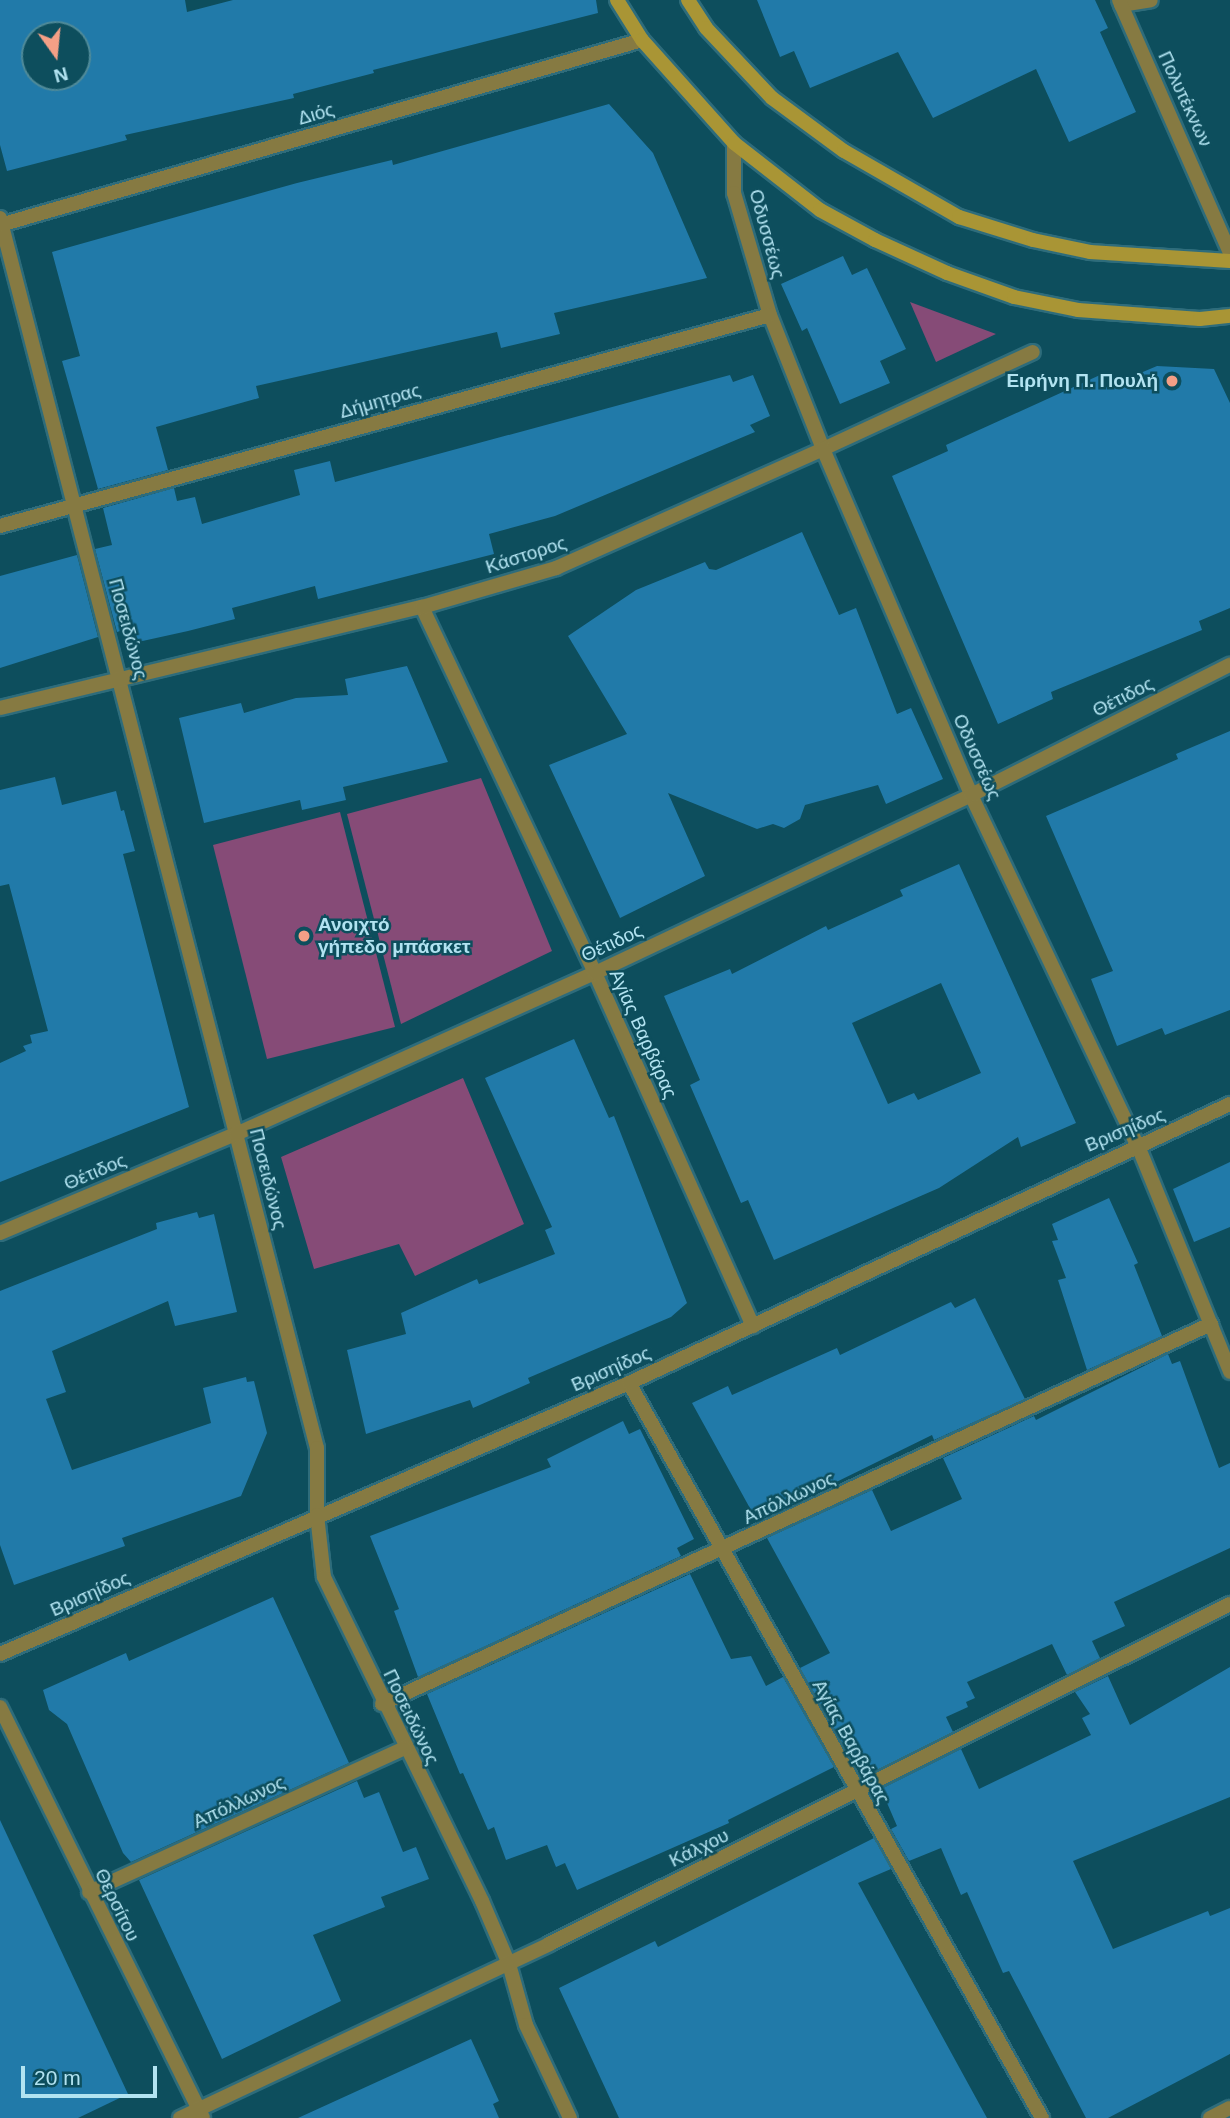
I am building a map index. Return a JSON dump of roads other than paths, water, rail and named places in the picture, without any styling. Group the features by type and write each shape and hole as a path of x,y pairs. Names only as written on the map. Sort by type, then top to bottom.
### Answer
{"main road":[{"path":"617,0 642,40 734,144 820,210 947,274 1014,297 1078,310 1200,319 1230,316"},
{"path":"688,0 706,28 772,98 898,185 959,216 1033,240 1090,252 1230,261"}],"street":[{"path":"1120,3 1151,0"},
{"name":"Πολυτέκνων","path":"1120,3 1230,253"},
{"name":"Διός","path":"1,223 642,40"},
{"name":"Οδυσσέως","path":"734,144 734,192 769,315 823,449 971,795 1138,1146 1230,1372"},
{"name":"Ποσειδώνος","path":"1,223 122,678 317,1448 317,1515 324,1577 382,1704 509,1964 526,2025 570,2118"},
{"name":"Δήμητρας","path":"0,526 769,315"},
{"name":"Κάστορος","path":"0,708 422,607 556,568 1033,352"},
{"name":"Αγίας Βαρβάρας","path":"422,607 595,973 753,1326"},
{"name":"Θέτιδος","path":"0,1233 236,1134 595,973 971,795 1230,665"},
{"name":"Βρισηίδος","path":"0,1654 317,1515 629,1383 1230,1104"},
{"name":"Απόλλωνος","path":"382,1704 722,1551 1211,1324"},
{"name":"Αγίας Βαρβάρας","path":"629,1383 856,1792 1042,2118"},
{"name":"Κάλχου","path":"180,2118 201,2114 509,1964 1230,1604"},
{"name":"Θερσίτου","path":"0,1707 89,1892 201,2114"},
{"name":"Απόλλωνος","path":"89,1892 405,1748"},
{"path":"1210,2118 1230,2108"}],"place":[{"name":"Ειρήνη Π. Πουλή","path":"1172,381"},
{"name":"Ανοιχτό γήπεδο μπάσκετ","path":"304,936"}]}
